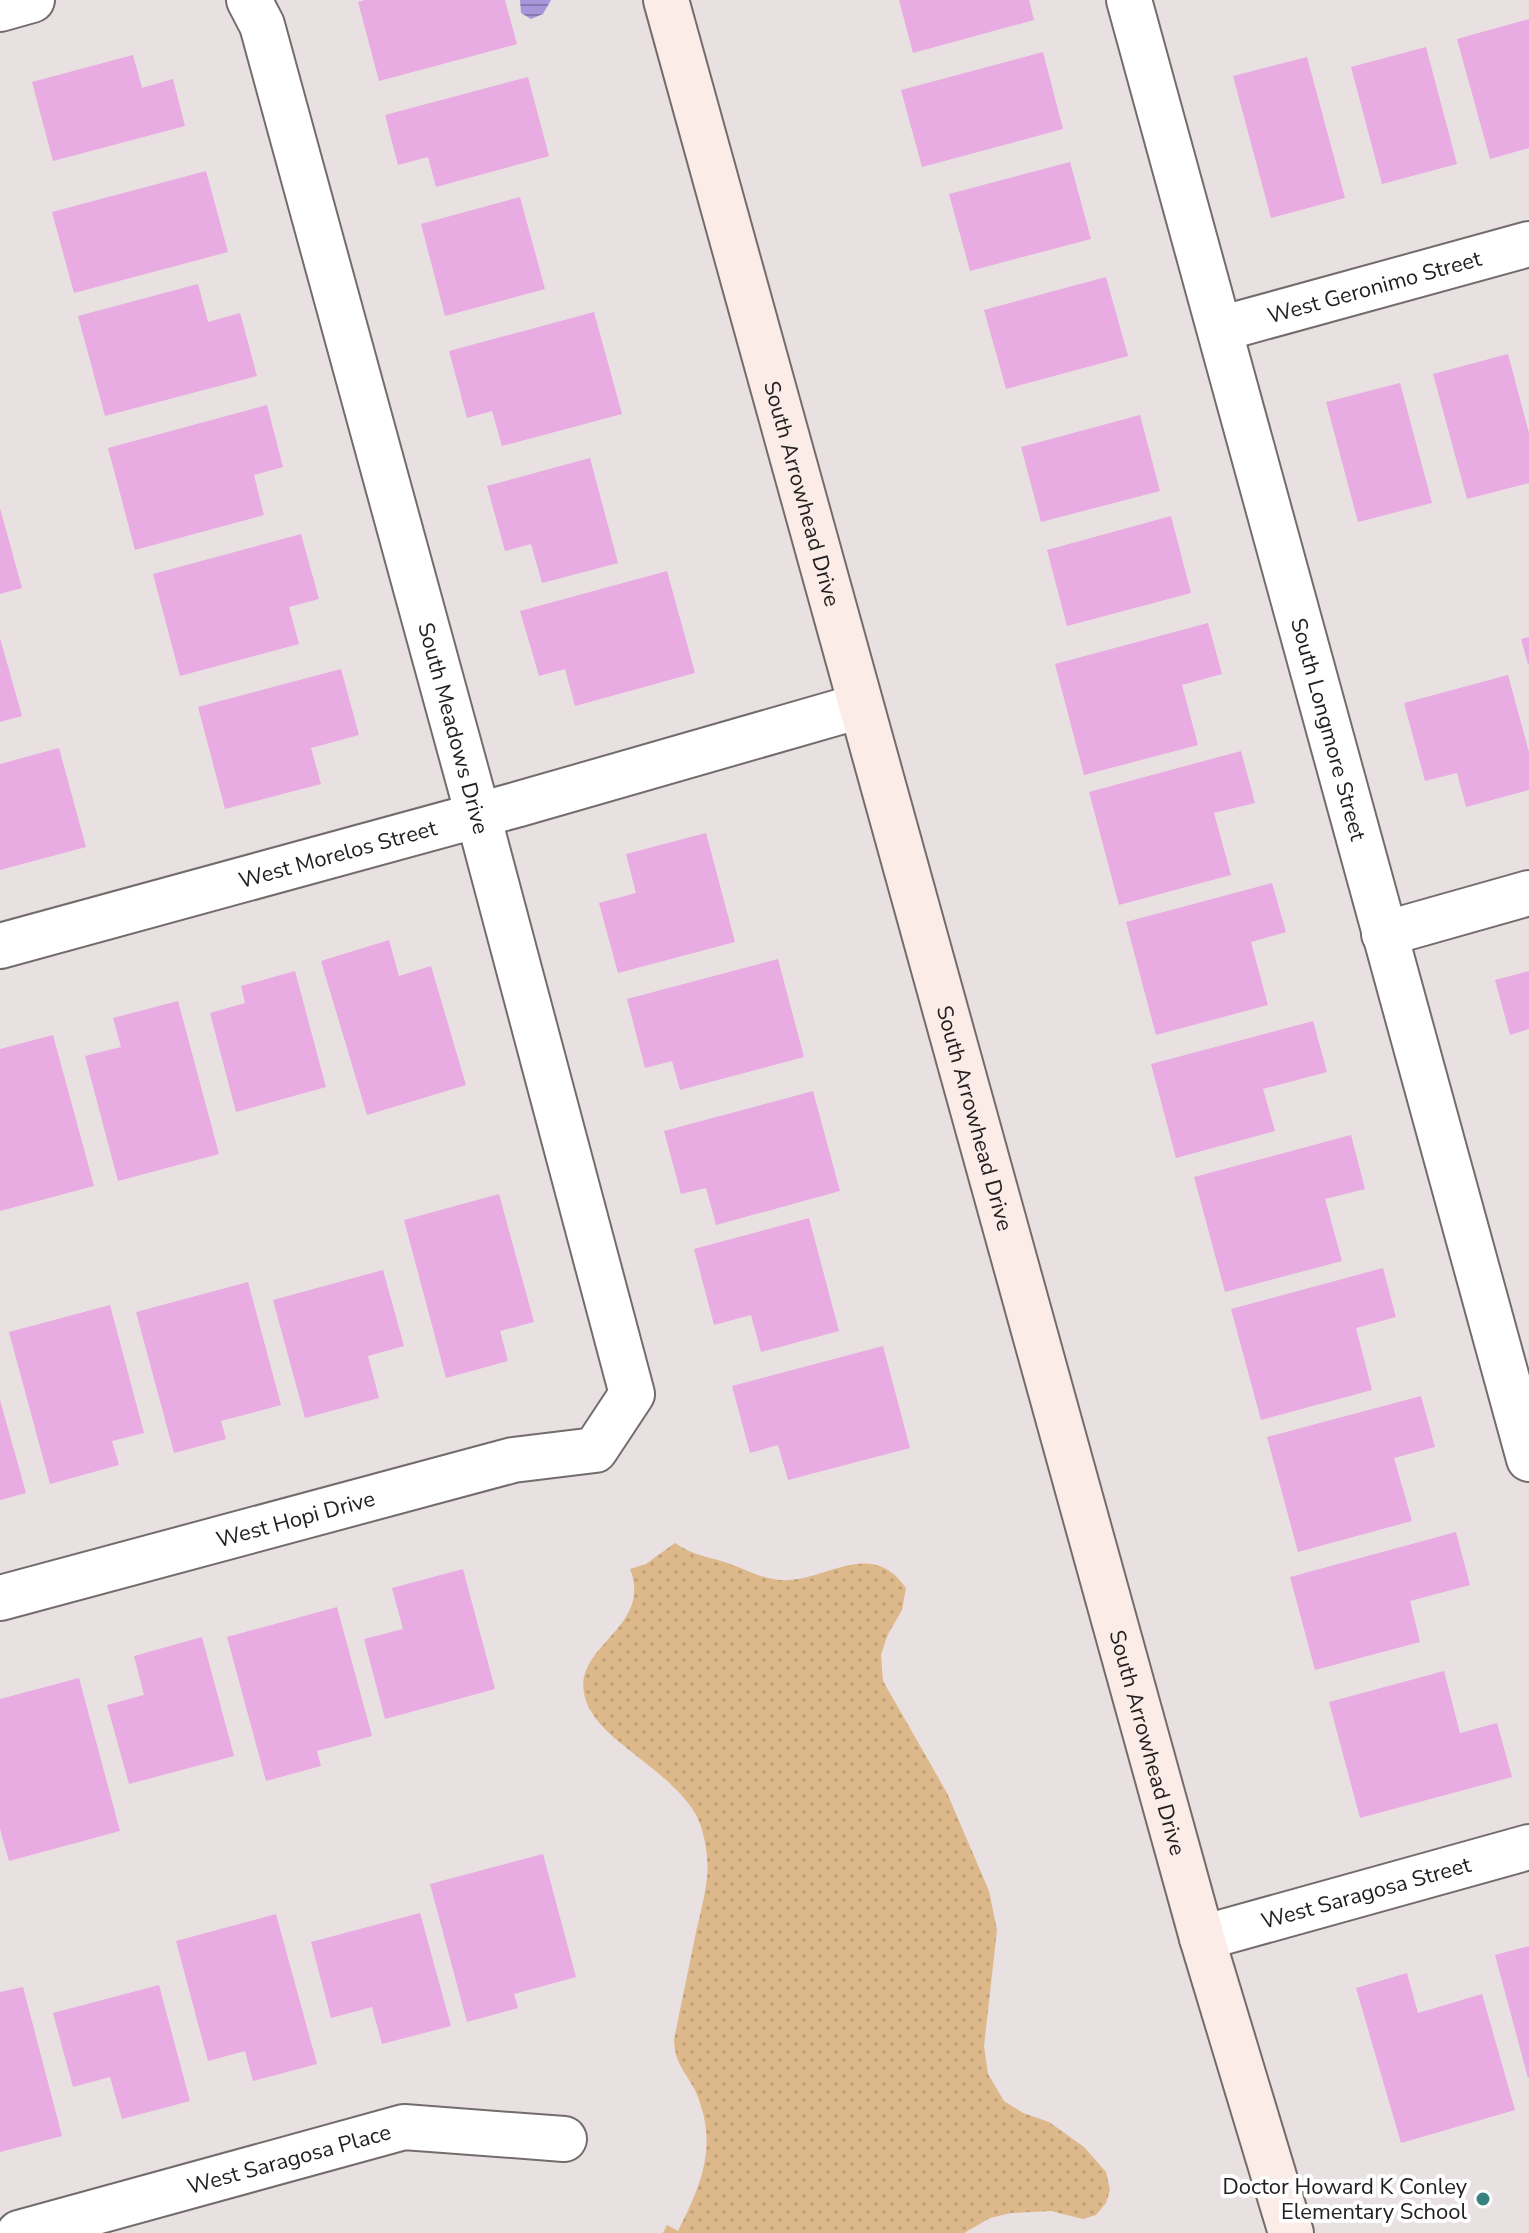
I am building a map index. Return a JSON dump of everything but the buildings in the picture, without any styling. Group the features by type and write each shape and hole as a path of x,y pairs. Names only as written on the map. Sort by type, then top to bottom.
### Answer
{"street":[{"path":"0,9 32,0"},
{"name":"South Meadows Drive","path":"249,0 262,25 478,815 632,1394 595,1450"},
{"name":"South Arrowhead Drive","path":"666,0 1202,1938 1291,2233"},
{"name":"South Longmore Street","path":"1129,0 1529,1459"},
{"name":"West Geronimo Street","path":"1220,329 1529,244"},
{"name":"West Morelos Street","path":"0,946 860,706"},
{"path":"1384,934 1529,893"},
{"name":"West Hopi Drive","path":"0,1598 513,1460 595,1450"},
{"name":"West Saragosa Street","path":"1202,1938 1529,1847"},
{"name":"West Saragosa Place","path":"19,2233 404,2127 564,2139"}],"shaded area":[{"path":"520,0 551,0 543,14 531,19 521,13"},
{"path":"675,1543 698,1554 780,1580 797,1579 862,1563 877,1565 892,1573 906,1588 902,1610 888,1634 881,1655 883,1681 947,1793 989,1891 997,1930 984,2046 988,2074 1004,2101 1023,2113 1049,2122 1084,2147 1106,2172 1110,2190 1106,2203 1096,2215 1083,2219 1051,2211 1011,2213 990,2218 964,2233 663,2233 667,2225 678,2231 700,2180 706,2146 702,2110 695,2090 678,2061 674,2040 706,1885 706,1845 695,1813 684,1798 599,1723 587,1704 584,1676 631,1606 634,1589 630,1569 646,1564"}],"place":[{"name":"Doctor Howard K Conley Elementary School","path":"1483,2199"}]}
